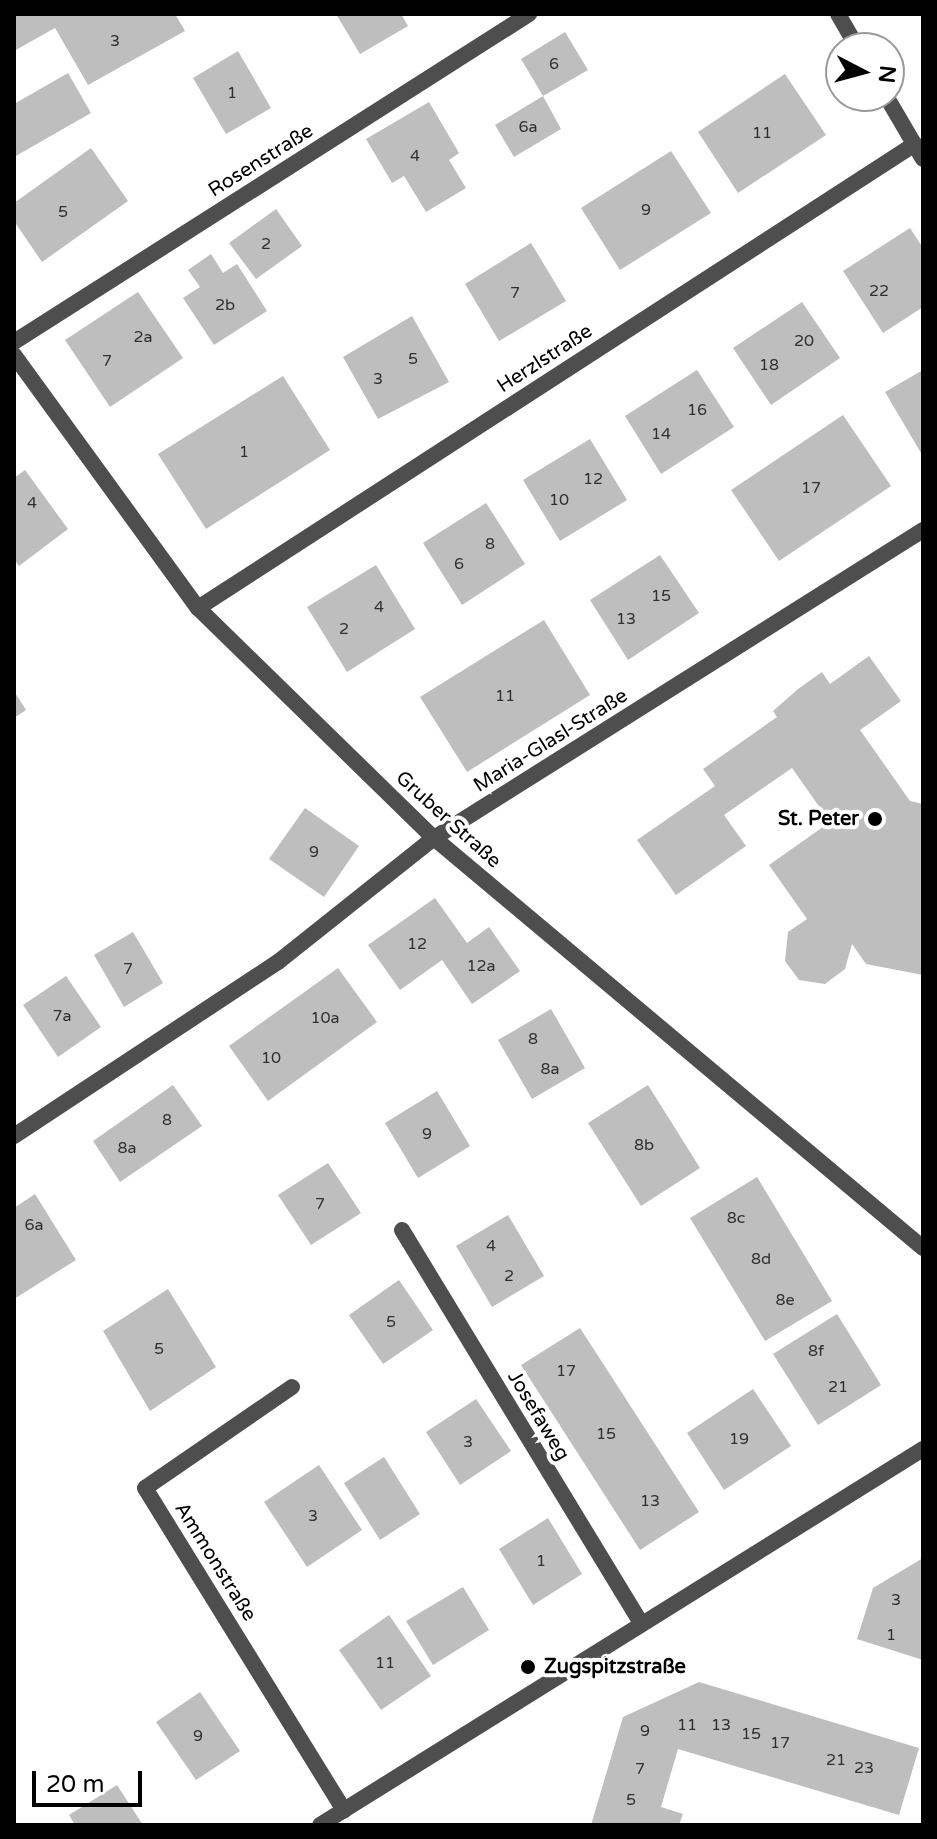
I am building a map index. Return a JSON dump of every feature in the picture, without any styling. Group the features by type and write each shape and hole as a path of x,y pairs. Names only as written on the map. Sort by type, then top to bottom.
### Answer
{"street":[{"name":"Rosenstraße","path":"14,342 529,14"},
{"path":"838,14 849,32"},
{"path":"896,112 923,159"},
{"name":"Herzlstraße","path":"198,608 915,144"},
{"name":"Gruber Straße","path":"14,355 198,608 434,838 923,1248"},
{"name":"Maria-Glasl-Straße","path":"14,1136 278,962 434,838 923,530"},
{"name":"Josefaweg","path":"402,1230 640,1622"},
{"name":"Ammonstraße","path":"292,1387 145,1488 344,1810"},
{"path":"320,1825 640,1622 923,1449"}],"building":[{"path":"14,14 175,14 185,31 88,85 55,28 14,51"},
{"path":"336,14 401,14 408,26 360,54"},
{"path":"565,32 588,70 543,96 521,59"},
{"path":"238,51 271,108 226,134 193,78"},
{"path":"68,73 91,113 14,157 14,104"},
{"path":"785,74 826,135 738,193 698,132"},
{"path":"543,96 561,129 514,157 495,125"},
{"path":"429,102 459,153 449,160 466,188 426,212 404,176 392,183 366,139"},
{"path":"91,148 128,201 42,262 14,221 14,203"},
{"path":"671,151 711,213 620,270 581,208"},
{"path":"276,209 302,246 256,279 229,243"},
{"path":"910,228 923,248 923,307 883,333 843,271"},
{"path":"531,243 566,301 499,341 465,284"},
{"path":"211,254 223,273 237,264 267,311 214,345 183,298 200,287 188,270"},
{"path":"138,292 183,358 110,407 65,340"},
{"path":"802,302 840,358 771,405 733,348"},
{"path":"412,316 449,382 378,419 343,357"},
{"path":"697,370 734,427 661,474 625,416"},
{"path":"923,370 923,452 921,453 885,392"},
{"path":"283,376 330,450 206,529 158,454"},
{"path":"843,415 891,486 779,561 731,490"},
{"path":"590,439 627,500 560,541 523,480"},
{"path":"25,470 68,529 19,566 14,559 14,478"},
{"path":"486,503 525,564 462,605 423,543"},
{"path":"660,555 699,613 628,660 590,600"},
{"path":"376,565 415,629 347,672 307,607"},
{"path":"544,620 590,695 467,772 420,697"},
{"name":"St. Peter","path":"869,656 901,701 860,730 910,801 923,804 923,975 866,964 852,944 845,969 825,984 799,980 785,961 788,932 807,919 769,865 830,822 792,768 724,815 746,846 676,895 637,840 715,786 703,769 777,717 773,711 798,689 822,672 830,684"},
{"path":"14,691 26,710 14,718"},
{"path":"305,808 359,846 324,897 269,859"},
{"path":"435,898 467,943 489,927 520,971 472,1004 442,960 400,990 368,945"},
{"path":"133,932 163,983 124,1007 94,955"},
{"path":"338,968 377,1022 268,1101 229,1046"},
{"path":"66,976 101,1027 58,1057 23,1005"},
{"path":"551,1009 585,1068 532,1099 498,1040"},
{"path":"173,1085 202,1126 120,1182 93,1141"},
{"path":"648,1085 700,1168 641,1206 588,1123"},
{"path":"437,1091 470,1146 418,1178 385,1123"},
{"path":"328,1163 361,1213 311,1245 278,1195"},
{"path":"757,1177 832,1301 765,1341 690,1218"},
{"path":"35,1194 76,1260 14,1299 14,1208"},
{"path":"508,1215 544,1276 492,1307 456,1246"},
{"path":"399,1280 433,1330 383,1364 349,1315"},
{"path":"168,1289 216,1367 150,1411 103,1331"},
{"path":"837,1314 881,1385 818,1425 773,1354"},
{"path":"580,1328 699,1512 640,1550 521,1365"},
{"path":"753,1389 791,1446 724,1490 687,1433"},
{"path":"476,1399 511,1451 460,1485 426,1432"},
{"path":"384,1457 420,1514 380,1540 344,1483"},
{"path":"319,1465 362,1530 307,1567 264,1502"},
{"path":"548,1518 582,1574 533,1605 499,1549"},
{"path":"923,1558 923,1660 857,1639 873,1588"},
{"path":"463,1587 489,1630 433,1665 406,1621"},
{"path":"389,1615 431,1676 381,1710 339,1650"},
{"path":"699,1682 919,1748 899,1815 678,1749 661,1807 683,1814 679,1825 591,1825 623,1717"},
{"path":"200,1692 240,1751 196,1780 156,1722"},
{"path":"117,1785 143,1825 75,1825 69,1815"}],"place":[{"name":"St. Peter","path":"875,819"},
{"name":"Zugspitzstraße","path":"528,1667"}]}
